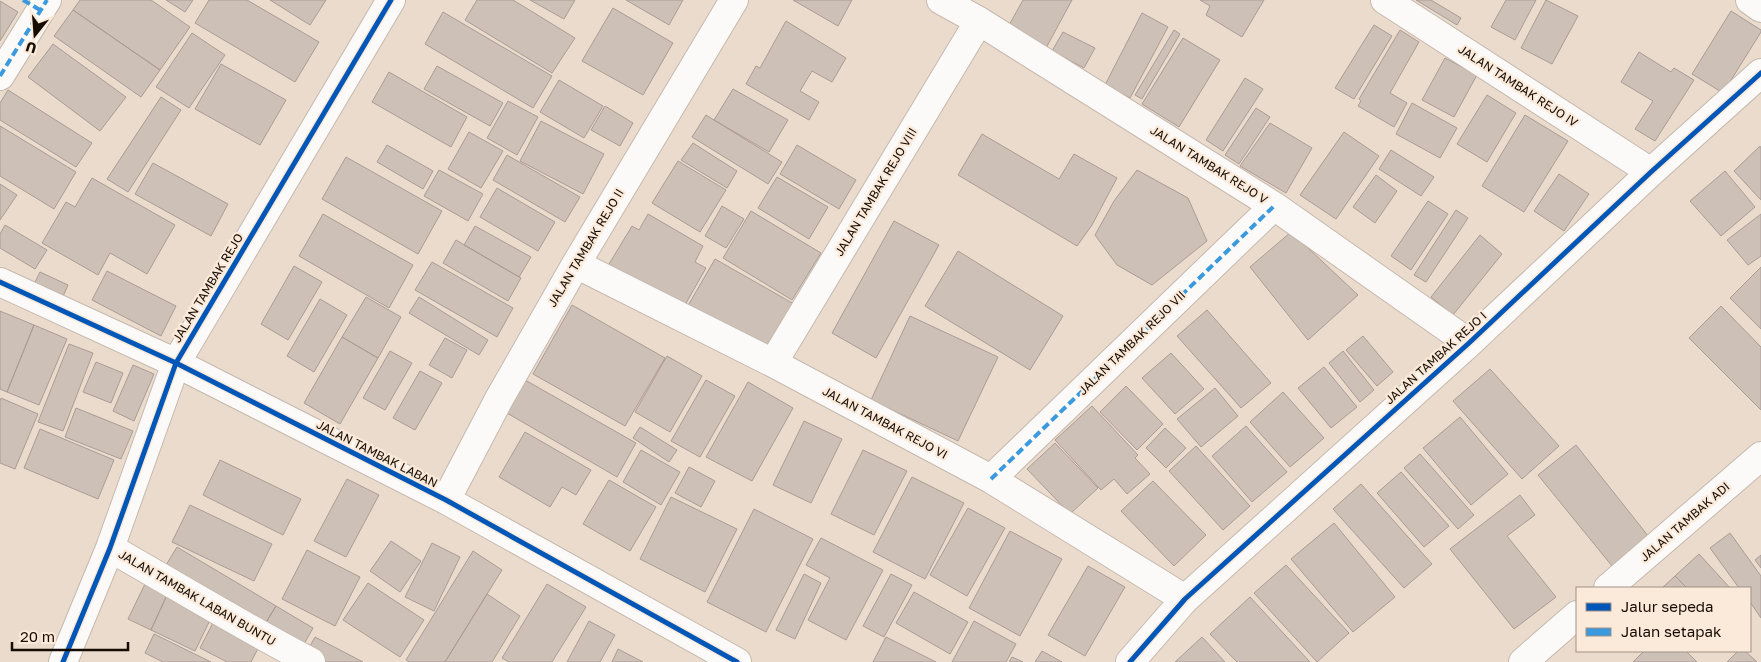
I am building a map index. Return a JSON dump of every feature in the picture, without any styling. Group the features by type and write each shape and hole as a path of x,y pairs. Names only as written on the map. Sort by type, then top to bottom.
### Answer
{"street":[{"name":"JALAN TAMBAK REJO","path":"63,662 110,548 176,363 391,0"},
{"name":"JALAN TAMBAK REJO II","path":"446,500 499,399 576,264 734,0"},
{"name":"JALAN TAMBAK REJO V","path":"941,0 979,21 1274,206 1469,343"},
{"name":"JALAN TAMBAK REJO IV","path":"1385,0 1651,172"},
{"path":"1750,0 1761,8"},
{"path":"0,76 37,3"},
{"name":"JALAN TAMBAK REJO VIII","path":"773,363 979,21"},
{"name":"JALAN TAMBAK REJO I","path":"1130,662 1185,599 1469,343 1651,172 1761,73"},
{"name":"JALAN TAMBAK REJO VII","path":"991,479 1274,206"},
{"name":"JALAN TAMBAK REJO VI","path":"576,264 773,363 991,479 1185,599"},
{"name":"JALAN TAMBAK LABAN","path":"0,282 176,363 446,500 737,662"},
{"name":"JALAN TAMBAK ADI","path":"1609,587 1761,456"},
{"name":"JALAN TAMBAK LABAN BUNTU","path":"110,548 310,662"},
{"path":"1523,662 1576,616"}],"building":[{"path":"80,0 151,0 190,27 160,70 73,10"},
{"path":"166,0 193,0 185,12"},
{"path":"209,0 247,0 319,42 295,82 195,23"},
{"path":"270,0 326,0 310,25"},
{"path":"477,0 513,0 575,38 552,73 465,20"},
{"path":"530,0 575,0 564,19"},
{"path":"626,0 683,0 669,25"},
{"path":"793,0 852,0 838,26"},
{"path":"1023,0 1072,0 1046,48 1008,27"},
{"path":"1200,0 1264,0 1242,37 1206,15 1210,6"},
{"path":"1416,0 1431,0 1461,18 1457,25"},
{"path":"1506,0 1536,0 1515,40 1491,27"},
{"path":"1546,0 1578,16 1552,64 1521,48"},
{"path":"0,1 18,12 0,41"},
{"path":"613,8 673,43 643,95 582,61"},
{"path":"73,10 160,70 141,97 54,36"},
{"path":"1731,11 1761,30 1761,32 1723,93 1692,74"},
{"path":"443,12 552,76 533,108 425,44"},
{"path":"1142,13 1168,27 1130,98 1105,85"},
{"path":"786,21 846,58 832,82 812,71 800,91 819,102 809,120 746,84 756,66 760,68"},
{"path":"1374,25 1392,36 1354,99 1335,88"},
{"path":"1174,30 1180,34 1142,99 1135,95"},
{"path":"1400,30 1419,42 1390,93 1407,103 1394,127 1358,106 1361,101 1359,99"},
{"path":"1063,32 1095,48 1084,68 1052,51"},
{"path":"192,33 225,55 189,108 156,87"},
{"path":"1183,38 1220,60 1179,127 1142,104"},
{"path":"53,44 126,97 100,131 28,77"},
{"path":"1639,52 1671,72 1674,68 1694,80 1655,141 1635,129 1653,101 1621,82"},
{"path":"1445,58 1477,75 1454,117 1422,100"},
{"path":"221,64 286,100 260,145 195,109"},
{"path":"437,66 503,103 490,126 424,89"},
{"path":"389,72 467,117 451,147 372,102"},
{"path":"1245,78 1263,89 1223,151 1206,140"},
{"path":"559,80 603,106 584,138 540,112"},
{"path":"733,89 788,120 769,152 714,120"},
{"path":"8,90 92,143 76,167 0,120 0,103"},
{"path":"1487,95 1516,113 1487,162 1457,144"},
{"path":"161,97 181,110 128,192 107,179"},
{"path":"508,101 538,117 517,155 487,138"},
{"path":"1412,103 1457,128 1440,158 1396,134"},
{"path":"605,106 633,123 620,146 591,130"},
{"path":"1256,108 1270,117 1239,164 1225,155"},
{"path":"706,115 782,162 768,184 692,137"},
{"path":"1525,115 1568,141 1524,212 1482,186"},
{"path":"541,121 604,154 583,194 520,161"},
{"path":"1270,123 1312,148 1286,193 1240,166"},
{"path":"0,126 76,172 54,209 0,176"},
{"path":"469,132 503,151 481,188 448,169"},
{"path":"1344,132 1379,156 1336,219 1300,195"},
{"path":"982,134 1059,179 1074,154 1117,178 1092,225 1077,246 958,175"},
{"path":"693,143 737,171 727,188 681,160"},
{"path":"387,145 433,171 423,189 377,162"},
{"path":"797,145 856,180 839,209 780,174"},
{"path":"1760,146 1761,148 1761,200 1734,171"},
{"path":"1391,150 1434,177 1421,196 1379,169"},
{"path":"507,155 580,197 565,222 493,180"},
{"path":"346,157 442,211 418,254 322,199"},
{"path":"678,161 726,190 700,232 652,203"},
{"path":"153,163 228,204 211,236 135,194"},
{"path":"439,170 483,194 468,221 424,196"},
{"path":"1137,170 1188,198 1207,241 1152,285 1117,265 1095,235 1114,201"},
{"path":"1725,171 1755,207 1721,236 1690,201"},
{"path":"1559,174 1589,194 1564,231 1534,211"},
{"path":"1376,175 1397,191 1375,223 1353,207"},
{"path":"777,177 828,207 809,239 758,208"},
{"path":"92,178 175,225 147,274 110,253 98,275 42,243 66,202 75,207"},
{"path":"0,184 17,195 0,220"},
{"path":"497,188 555,222 538,251 480,217"},
{"path":"1428,201 1448,214 1411,270 1391,256"},
{"path":"722,206 744,219 726,248 705,236"},
{"path":"1456,210 1468,218 1426,282 1414,275"},
{"path":"751,211 821,253 792,300 723,258"},
{"path":"323,214 413,265 389,308 299,256"},
{"path":"648,214 703,246 695,262 706,268 681,312 606,269 632,226 639,230"},
{"path":"1761,214 1761,256 1748,265 1727,240"},
{"path":"894,221 939,245 876,358 832,333"},
{"path":"5,225 47,250 35,269 0,248 0,234"},
{"path":"475,226 531,257 519,277 464,245"},
{"path":"1291,232 1358,295 1308,340 1250,267"},
{"path":"1480,235 1502,254 1453,315 1431,297"},
{"path":"456,240 521,278 508,301 443,263"},
{"path":"958,251 1063,316 1030,370 925,306"},
{"path":"715,259 801,308 772,358 686,309"},
{"path":"432,262 513,308 497,337 415,290"},
{"path":"294,266 322,282 288,340 261,324"},
{"path":"1761,267 1761,329 1730,298"},
{"path":"107,271 176,306 161,336 92,300"},
{"path":"40,272 68,285 61,301 32,288"},
{"path":"366,297 401,317 378,358 342,337"},
{"path":"419,297 488,340 479,355 409,313"},
{"path":"320,299 347,315 314,372 287,356"},
{"path":"572,305 665,358 625,426 533,374"},
{"path":"1721,306 1761,347 1761,410 1689,338"},
{"path":"1207,310 1271,383 1241,408 1177,336"},
{"path":"0,311 34,325 7,392 0,389"},
{"path":"910,316 998,357 958,441 871,400"},
{"path":"34,325 67,339 39,405 7,392"},
{"path":"1363,336 1393,372 1377,386 1346,350"},
{"path":"342,337 378,358 340,424 304,403"},
{"path":"445,338 467,350 452,378 429,365"},
{"path":"69,344 93,353 63,431 38,422"},
{"path":"390,351 412,363 385,410 363,398"},
{"path":"1343,351 1374,390 1360,402 1329,363"},
{"path":"1171,353 1204,389 1175,414 1142,378"},
{"path":"667,356 702,376 670,432 635,412"},
{"path":"96,362 123,373 111,403 83,392"},
{"path":"133,365 154,374 134,421 113,411"},
{"path":"1324,367 1357,407 1331,428 1298,388"},
{"path":"1490,369 1559,446 1522,479 1453,401"},
{"path":"420,371 442,383 415,430 393,418"},
{"path":"518,376 636,443 617,477 500,409"},
{"path":"706,380 735,396 700,457 671,441"},
{"path":"748,382 793,408 752,481 706,457"},
{"path":"1126,386 1163,424 1137,450 1100,412"},
{"path":"1215,388 1238,416 1201,447 1177,419"},
{"path":"1283,392 1324,438 1290,467 1250,422"},
{"path":"1,398 38,414 15,469 0,463"},
{"path":"1092,406 1138,455 1135,458 1150,474 1127,494 1114,479 1101,490 1055,440"},
{"path":"76,408 133,431 121,459 65,437"},
{"path":"1460,417 1508,474 1471,505 1423,448"},
{"path":"804,421 842,439 811,503 773,485"},
{"path":"1246,426 1287,472 1252,502 1212,456"},
{"path":"640,427 677,450 669,462 633,438"},
{"path":"1165,428 1186,448 1166,468 1146,448"},
{"path":"40,429 114,460 98,499 24,468"},
{"path":"525,432 591,470 576,495 562,487 550,507 499,477"},
{"path":"1055,443 1098,488 1070,514 1027,469"},
{"path":"1576,445 1649,537 1612,566 1538,475"},
{"path":"1196,446 1250,506 1223,530 1169,471"},
{"path":"641,450 680,472 661,505 623,482"},
{"path":"863,450 907,471 874,535 831,514"},
{"path":"1420,454 1474,515 1458,529 1404,468"},
{"path":"220,460 301,499 283,535 203,495"},
{"path":"689,467 715,481 701,507 675,493"},
{"path":"1401,472 1449,526 1424,547 1377,493"},
{"path":"912,477 964,503 925,579 873,552"},
{"path":"347,479 379,495 346,557 314,541"},
{"path":"609,480 656,507 630,551 583,524"},
{"path":"1153,481 1206,535 1174,566 1121,511"},
{"path":"1361,484 1432,564 1404,588 1333,509"},
{"path":"1520,495 1535,515 1507,536 1556,597 1514,629 1450,549"},
{"path":"671,497 737,529 705,592 640,559"},
{"path":"190,505 272,544 254,581 172,542"},
{"path":"968,508 1005,528 967,596 930,575"},
{"path":"754,509 813,539 766,632 707,602"},
{"path":"1334,523 1395,597 1353,632 1291,559"},
{"path":"1010,531 1062,559 1020,636 969,608"},
{"path":"1730,533 1761,576 1761,618 1751,603 1751,587 1738,587 1710,548"},
{"path":"821,538 883,570 846,640 808,620 830,578 806,565"},
{"path":"391,541 421,561 400,592 370,571"},
{"path":"432,543 460,557 434,611 405,597"},
{"path":"177,547 276,606 262,629 163,570"},
{"path":"307,550 360,577 335,626 282,599"},
{"path":"473,551 502,570 445,662 409,662 406,660"},
{"path":"1699,554 1729,587 1686,587 1675,576"},
{"path":"1761,555 1761,568 1755,560"},
{"path":"1286,565 1349,633 1317,662 1254,593"},
{"path":"1088,566 1125,587 1085,656 1048,635"},
{"path":"804,574 821,583 795,639 776,630"},
{"path":"891,574 912,585 884,637 863,626"},
{"path":"1675,576 1686,587 1663,587"},
{"path":"368,583 424,620 400,657 343,620"},
{"path":"145,584 167,595 151,630 128,619"},
{"path":"547,584 586,607 552,662 509,662 502,658"},
{"path":"914,592 968,622 950,654 896,623"},
{"path":"487,594 520,616 492,662 445,662"},
{"path":"167,595 212,616 195,651 151,630"},
{"path":"1250,597 1310,662 1237,662 1210,634"},
{"path":"276,606 313,628 300,651 262,629"},
{"path":"216,617 262,641 251,662 227,662 200,648"},
{"path":"589,621 615,635 600,662 567,662"},
{"path":"974,621 1016,644 1006,662 952,662"},
{"path":"154,634 211,662 163,662 145,653"},
{"path":"315,637 363,662 319,662 305,655"},
{"path":"886,637 936,662 873,662"},
{"path":"1202,637 1225,662 1175,662"},
{"path":"618,649 643,662 612,662"},
{"path":"1042,651 1062,662 1035,662"},
{"path":"1643,652 1687,652 1697,662 1633,662"},
{"path":"1737,652 1746,652 1757,662 1727,662"},
{"path":"1012,657 1023,662 1009,662"}],"marked path":[{"path":"23,0 40,10"},
{"path":"0,76 47,0"},
{"path":"991,479 1274,206"}],"cycle path":[{"path":"63,662 110,548 176,363 391,0"},
{"path":"1130,662 1185,599 1469,343 1651,172 1761,73"},
{"path":"0,282 176,363 446,500 737,662"}]}
